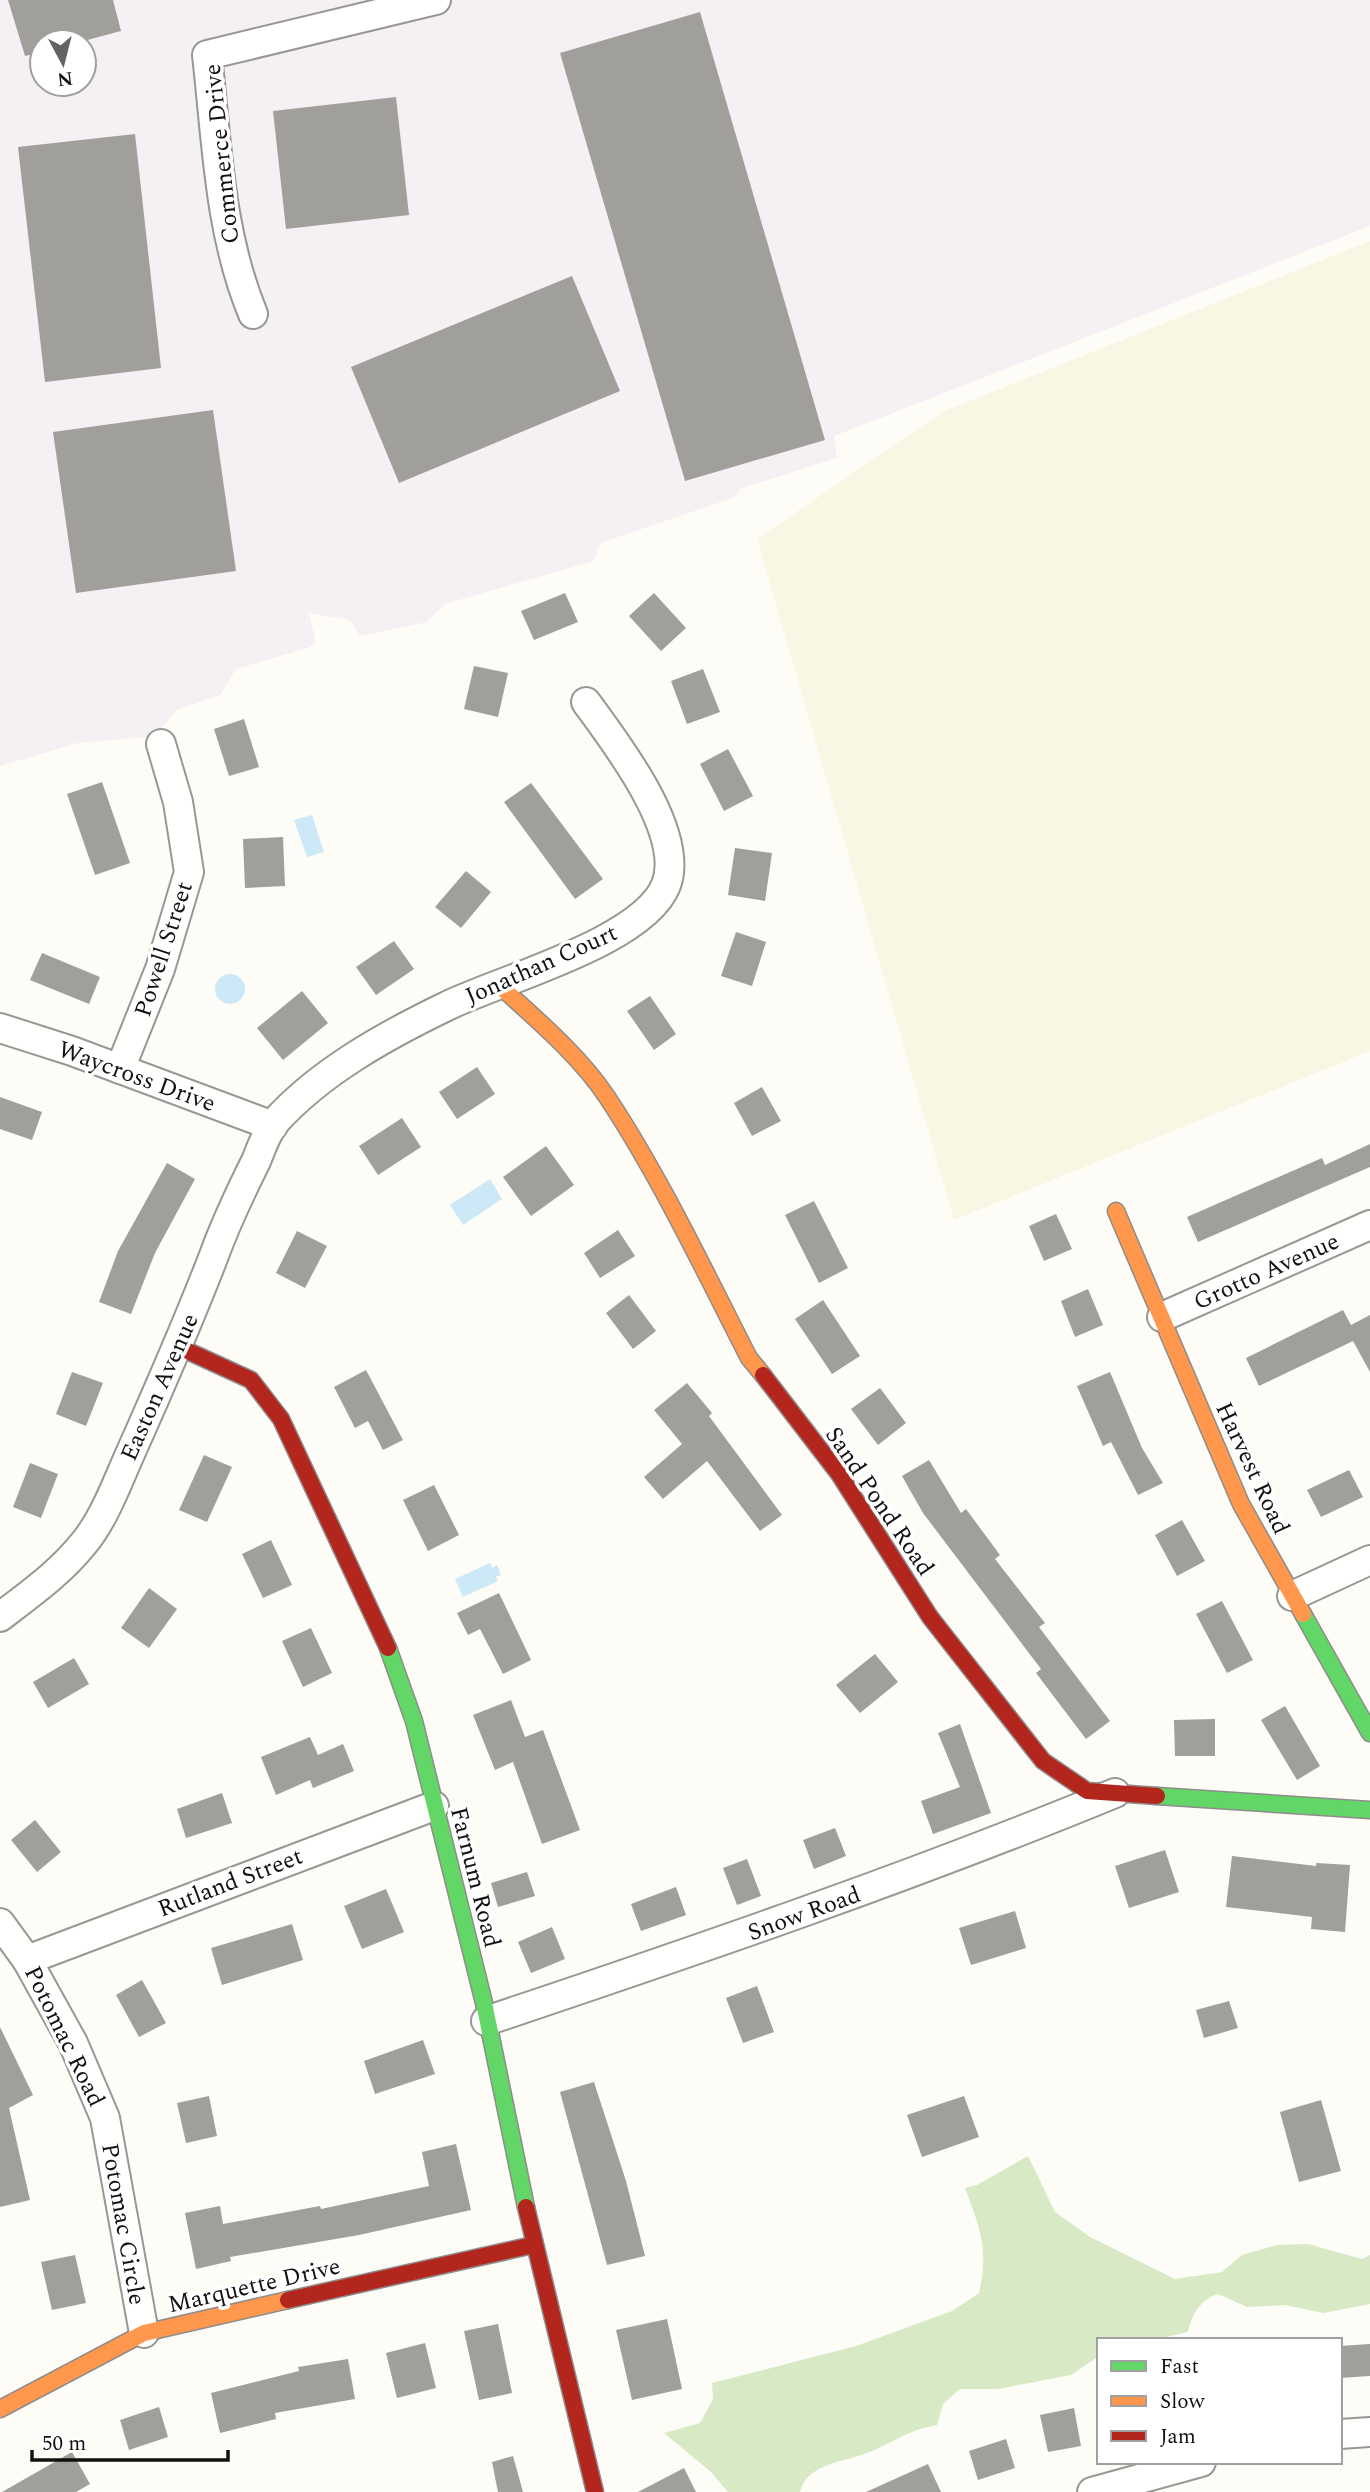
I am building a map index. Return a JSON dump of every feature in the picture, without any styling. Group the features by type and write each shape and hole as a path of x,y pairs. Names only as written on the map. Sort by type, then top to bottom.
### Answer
{"street":[{"name":"Commerce Drive","path":"253,314 230,248 217,160 207,55 436,0"},
{"name":"Jonathan Court","path":"272,1126 306,1091 359,1055 446,1006 499,986 614,935 649,909 666,885 664,827 650,800 586,702"},
{"name":"Powell Street","path":"120,1069 160,969 188,872 178,802 161,744"},
{"name":"Sand Pond Road","path":"499,986 553,1035 606,1095 686,1236 749,1358 839,1474 930,1617 1043,1761 1087,1791 1370,1810"},
{"name":"Waycross Drive","path":"0,1028 120,1069 272,1126"},
{"name":"Easton Avenue","path":"0,1617 56,1575 87,1540 179,1347 227,1222 272,1126"},
{"name":"Harvest Road","path":"1116,1211 1241,1504 1370,1733"},
{"name":"Grotto Avenue","path":"1162,1317 1370,1225"},
{"name":"Farnum Road","path":"179,1347 251,1380 281,1419 383,1632 414,1721 517,2154 533,2245 595,2492"},
{"path":"1292,1596 1370,1560"},
{"name":"Snow Road","path":"486,2021 817,1909 981,1848 1117,1792"},
{"name":"Rutland Street","path":"27,1960 434,1806"},
{"name":"Potomac Road","path":"0,1923 27,1960 73,2043 104,2116"},
{"name":"Potomac Circle","path":"104,2116 144,2333"},
{"name":"Marquette Drive","path":"0,2409 144,2333 533,2245"},
{"path":"1342,2434 1370,2432"},
{"path":"1092,2492 1194,2464"}],"shaded area":[{"path":"0,0 1370,0 1370,226 834,436 837,458 740,489 736,497 600,543 594,561 445,604 427,622 360,636 350,620 309,613 316,643 308,648 236,669 220,695 177,710 155,736 78,743 0,766"},
{"path":"1370,241 1370,1051 954,1220 757,539 942,412"}],"green space":[{"path":"1028,2156 1055,2212 1090,2237 1175,2279 1222,2272 1242,2255 1277,2245 1308,2244 1362,2259 1370,2255 1370,2304 1323,2313 1285,2305 1247,2307 1218,2294 1198,2308 1188,2332 1162,2338 1097,2338 1097,2357 1071,2375 998,2389 960,2389 943,2404 937,2425 917,2430 867,2453 818,2469 804,2482 800,2492 728,2492 711,2472 664,2433 700,2423 713,2399 712,2383 856,2346 952,2311 979,2293 983,2251 975,2215 965,2188 977,2185"}],"water":[{"path":"312,815 324,852 307,857 294,820"},
{"path":"230,974 236,975 244,983 244,995 236,1003 230,1004 224,1003 216,995 215,989 216,983 224,975"},
{"path":"490,1179 502,1199 463,1225 450,1205"},
{"path":"490,1563 492,1568 497,1565 501,1575 496,1577 498,1581 463,1597 455,1579"}],"building":[{"path":"8,0 113,0 121,31 98,37 98,28 28,28 28,55 25,56"},
{"path":"700,12 825,440 685,481 560,53"},
{"path":"396,97 409,215 286,229 273,111"},
{"path":"135,134 161,368 45,382 18,147"},
{"path":"572,276 620,391 399,483 351,367"},
{"path":"213,410 236,571 76,593 53,432"},
{"path":"565,593 578,622 534,640 521,611"},
{"path":"654,593 686,628 661,651 629,616"},
{"path":"474,666 508,673 498,717 464,709"},
{"path":"703,669 720,712 687,724 671,681"},
{"path":"244,719 259,767 229,776 214,729"},
{"path":"728,749 753,796 724,811 700,764"},
{"path":"102,782 130,863 95,875 67,794"},
{"path":"531,783 603,879 575,899 504,802"},
{"path":"283,837 285,886 245,888 243,839"},
{"path":"735,848 772,853 765,901 728,895"},
{"path":"466,871 491,892 461,928 435,907"},
{"path":"736,932 766,942 752,986 721,976"},
{"path":"394,941 414,969 376,995 356,967"},
{"path":"42,953 100,977 89,1004 30,980"},
{"path":"302,991 328,1023 283,1060 257,1028"},
{"path":"650,996 676,1034 654,1050 627,1011"},
{"path":"477,1067 495,1094 457,1119 439,1092"},
{"path":"762,1087 781,1121 752,1136 734,1103"},
{"path":"0,1097 42,1112 32,1140 0,1129"},
{"path":"402,1118 421,1147 378,1175 359,1146"},
{"path":"1370,1144 1370,1167 1198,1242 1187,1217 1322,1158 1325,1165"},
{"path":"546,1146 574,1185 531,1216 503,1177"},
{"path":"167,1163 195,1179 155,1253 131,1314 99,1302 118,1251"},
{"path":"814,1201 848,1268 819,1283 785,1215"},
{"path":"1056,1214 1072,1249 1044,1261 1029,1226"},
{"path":"618,1230 635,1256 600,1278 584,1253"},
{"path":"297,1231 327,1246 305,1288 276,1273"},
{"path":"1088,1289 1103,1325 1075,1337 1061,1301"},
{"path":"629,1295 656,1331 633,1349 606,1313"},
{"path":"823,1300 860,1356 832,1374 795,1319"},
{"path":"1343,1310 1351,1325 1370,1315 1370,1372 1353,1341 1259,1386 1246,1358"},
{"path":"366,1370 403,1440 383,1450 368,1421 355,1428 334,1387"},
{"path":"72,1372 103,1383 86,1426 56,1414"},
{"path":"1110,1372 1142,1448 1163,1483 1138,1495 1111,1442 1103,1446 1077,1386"},
{"path":"687,1383 712,1413 709,1416 782,1515 760,1531 707,1461 663,1499 644,1477 682,1444 654,1410"},
{"path":"880,1388 906,1423 878,1445 851,1409"},
{"path":"204,1455 232,1467 207,1522 179,1510"},
{"path":"929,1460 961,1513 966,1509 1000,1555 995,1559 1045,1623 1039,1627 1110,1721 1086,1739 1036,1673 1041,1669 923,1513 902,1476"},
{"path":"30,1463 58,1474 41,1518 13,1507"},
{"path":"1349,1470 1363,1497 1321,1517 1307,1490"},
{"path":"434,1485 459,1535 428,1551 403,1500"},
{"path":"1182,1520 1205,1561 1177,1576 1155,1535"},
{"path":"271,1540 292,1585 263,1598 242,1554"},
{"path":"149,1588 177,1609 149,1648 121,1628"},
{"path":"499,1593 531,1660 503,1674 480,1629 468,1635 457,1613"},
{"path":"1222,1601 1253,1660 1227,1673 1196,1614"},
{"path":"311,1628 332,1673 303,1687 282,1641"},
{"path":"875,1654 898,1682 860,1713 836,1685"},
{"path":"74,1658 89,1684 48,1708 33,1682"},
{"path":"511,1700 525,1737 543,1730 580,1830 542,1844 513,1762 495,1770 473,1715"},
{"path":"1285,1706 1320,1766 1297,1780 1261,1720"},
{"path":"1215,1719 1215,1756 1175,1756 1174,1720"},
{"path":"960,1724 991,1813 933,1834 921,1801 960,1787 938,1733"},
{"path":"310,1737 318,1755 343,1744 354,1771 313,1788 310,1780 276,1795 261,1757"},
{"path":"222,1793 232,1823 186,1838 177,1809"},
{"path":"35,1820 61,1852 37,1872 11,1840"},
{"path":"835,1828 846,1856 814,1869 803,1840"},
{"path":"1165,1850 1179,1892 1129,1908 1115,1866"},
{"path":"1232,1856 1316,1866 1316,1863 1350,1865 1345,1932 1311,1929 1312,1917 1226,1907"},
{"path":"747,1859 761,1896 737,1905 723,1868"},
{"path":"527,1872 535,1896 498,1907 491,1883"},
{"path":"676,1887 686,1915 641,1931 631,1904"},
{"path":"386,1889 404,1932 362,1949 344,1906"},
{"path":"1015,1911 1026,1948 971,1965 959,1928"},
{"path":"292,1924 303,1960 222,1985 211,1948"},
{"path":"552,1927 565,1959 531,1973 518,1942"},
{"path":"142,1980 166,2023 139,2037 116,1995"},
{"path":"757,1986 774,2032 743,2043 726,1998"},
{"path":"1229,2001 1238,2028 1204,2038 1196,2010"},
{"path":"0,2027 33,2095 9,2108 30,2200 0,2207"},
{"path":"423,2040 435,2074 375,2094 364,2061"},
{"path":"594,2082 626,2181 645,2256 607,2265 560,2092"},
{"path":"209,2096 217,2136 186,2143 177,2103"},
{"path":"964,2096 979,2137 922,2157 907,2115"},
{"path":"1321,2100 1341,2171 1299,2182 1280,2112"},
{"path":"456,2144 471,2210 359,2235 230,2257 231,2261 196,2269 185,2213 220,2206 223,2224 320,2206 321,2209 429,2186 422,2152"},
{"path":"75,2255 86,2303 52,2310 41,2262"},
{"path":"667,2319 682,2389 632,2400 616,2330"},
{"path":"498,2324 512,2393 479,2400 464,2331"},
{"path":"425,2343 436,2388 397,2398 386,2353"},
{"path":"1370,2344 1370,2376 1342,2378 1342,2346"},
{"path":"348,2359 355,2399 275,2413 276,2419 220,2433 211,2393 299,2371 298,2367"},
{"path":"159,2407 168,2437 129,2450 120,2420"},
{"path":"1074,2408 1081,2446 1048,2452 1040,2415"},
{"path":"1006,2439 1015,2468 978,2480 969,2451"},
{"path":"72,2452 90,2484 76,2492 2,2492"},
{"path":"513,2456 523,2492 498,2492 492,2462"},
{"path":"928,2464 941,2492 866,2492"},
{"path":"684,2468 696,2492 638,2492"}],"traffic: fast":[{"path":"1303,1614 1370,1733"},
{"path":"388,1648 414,1721 484,2003 526,2207"},
{"path":"1157,1796 1370,1810"}],"traffic: slow":[{"path":"500,986 571,1052 607,1097 664,1192 749,1358 763,1375"},
{"path":"1116,1211 1241,1504 1303,1614"},
{"path":"0,2409 144,2333 288,2300"}],"traffic: jam":[{"path":"179,1347 251,1380 281,1419 388,1648"},
{"path":"763,1375 839,1474 930,1617 1043,1761 1087,1791 1157,1796"},
{"path":"526,2207 595,2492"},
{"path":"288,2300 533,2245"}]}
